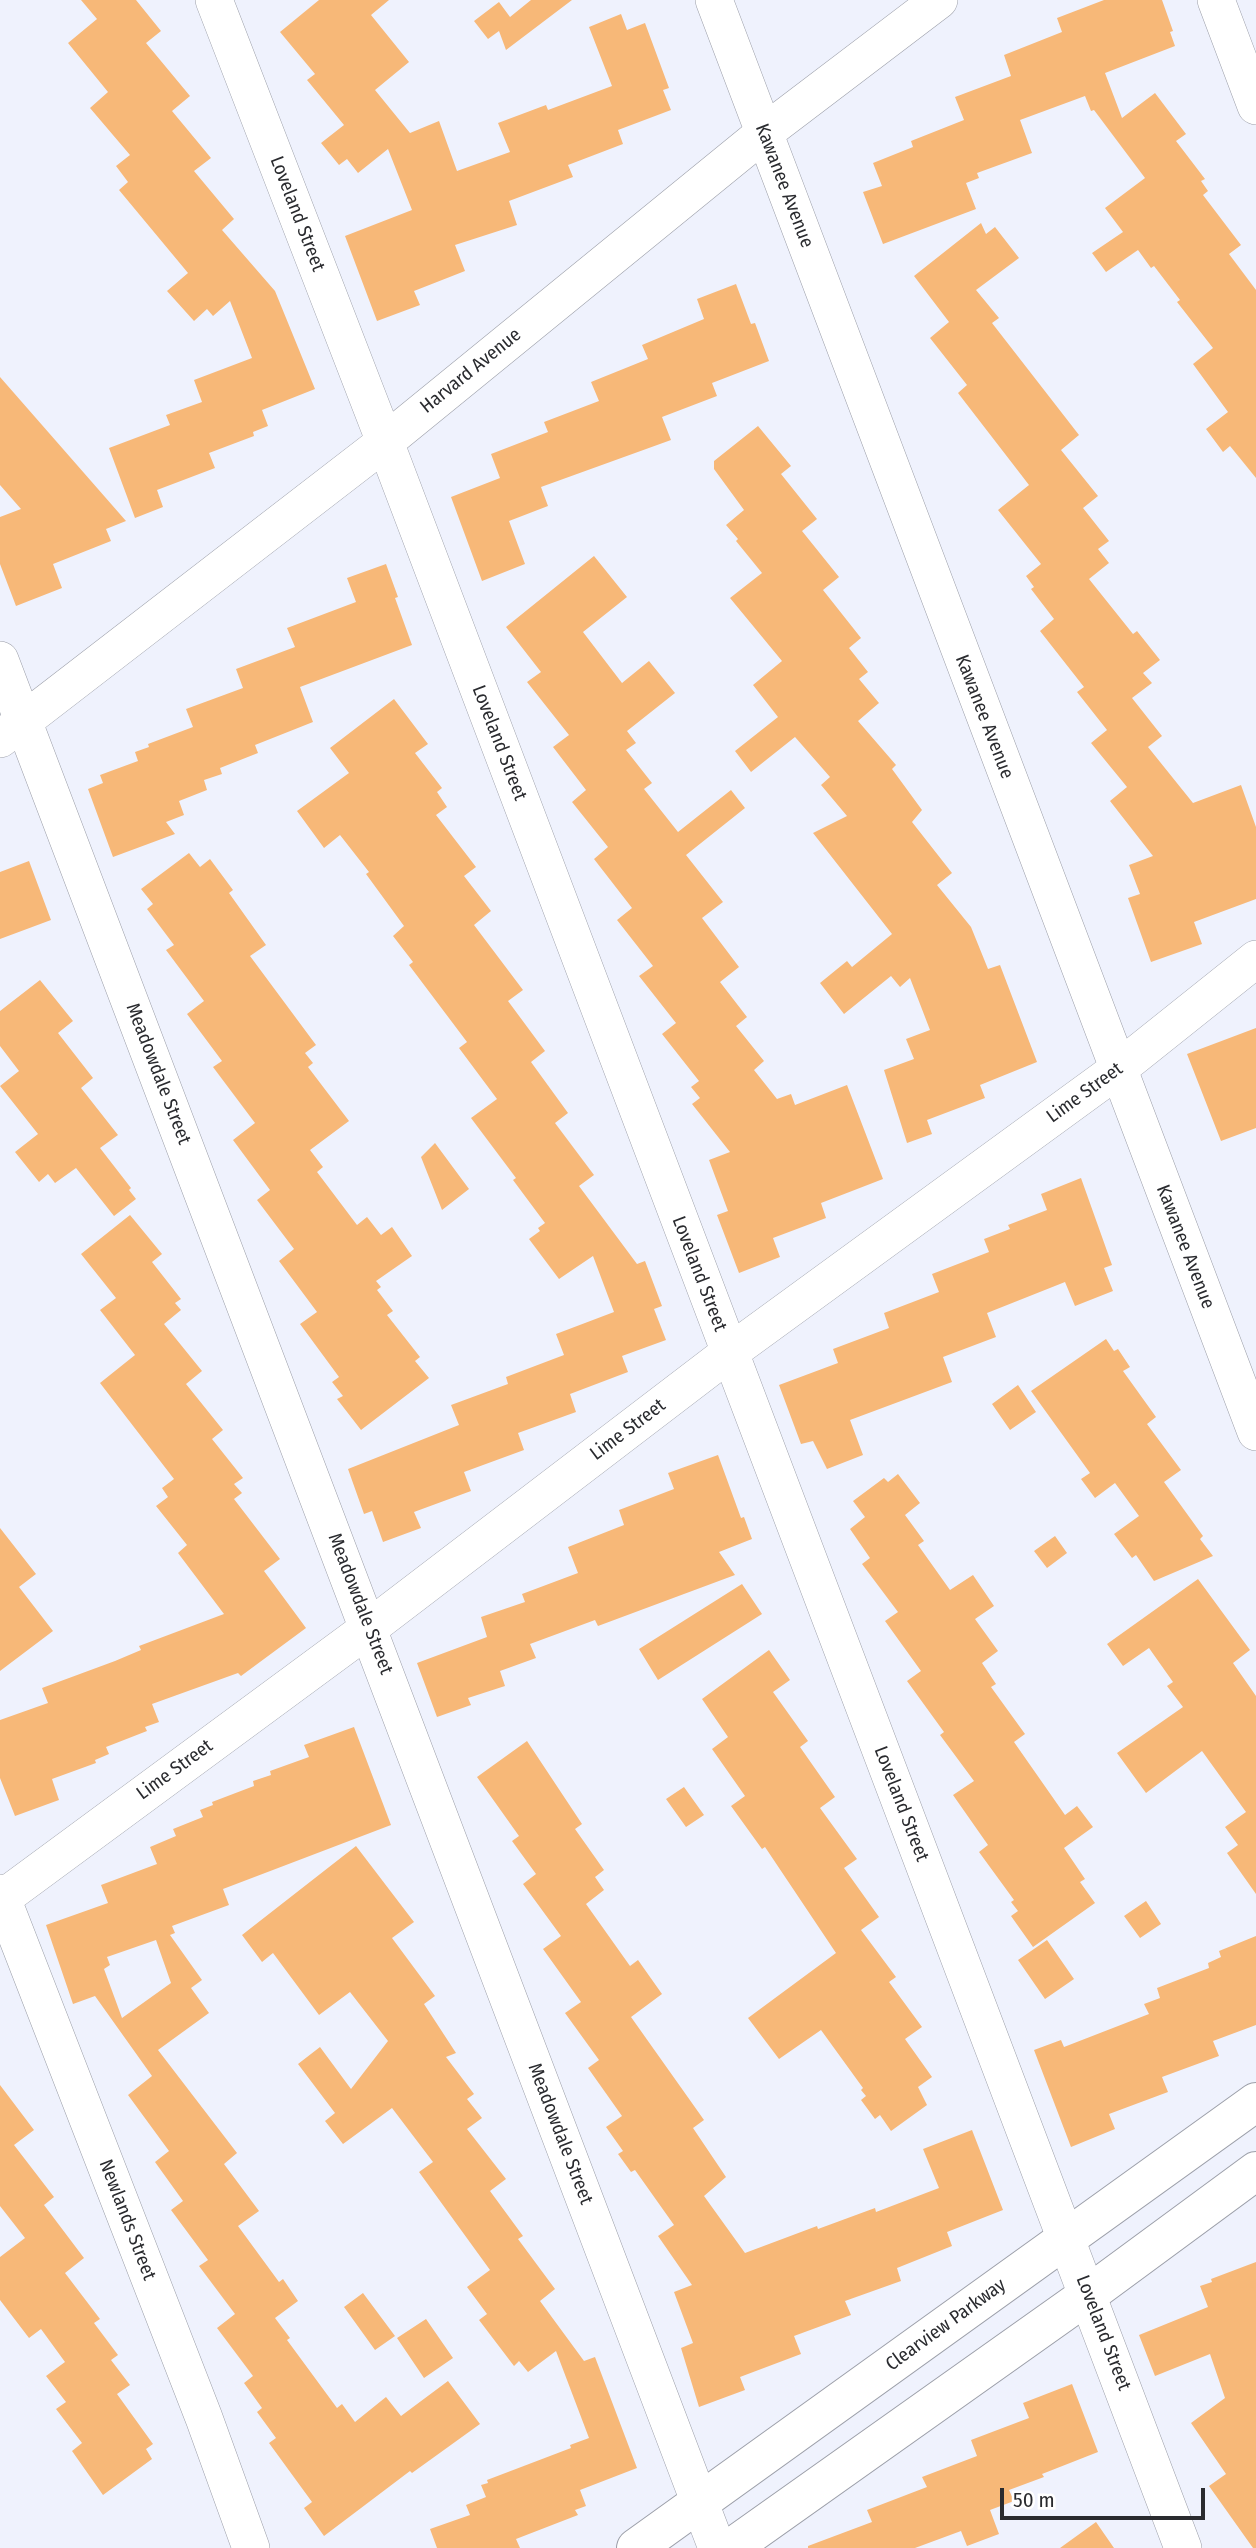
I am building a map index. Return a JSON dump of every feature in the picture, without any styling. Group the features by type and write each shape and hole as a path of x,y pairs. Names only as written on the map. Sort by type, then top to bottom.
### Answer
{"main road":[{"name":"Clearview Parkway","path":"636,2548 1256,2102"},
{"path":"731,2548 1249,2176"}],"street":[{"name":"Loveland Street","path":"214,0 385,442 1183,2548"},
{"name":"Kawanee Avenue","path":"714,0 1256,1433"},
{"name":"Harvard Avenue","path":"11,730 385,442 764,133 939,0"},
{"path":"1216,0 1256,106"},
{"name":"Meadowdale Street","path":"0,660 11,730 369,1628 717,2548"},
{"name":"Lime Street","path":"1,1897 369,1628 729,1353 1117,1070 1256,959"},
{"name":"Newlands Street","path":"1,1897 204,2418 251,2548"}],"building":[{"path":"81,0 136,0 161,31 146,43 190,96 172,111 211,158 194,171 234,219 222,230 275,291 315,389 262,410 268,426 253,432 254,436 209,453 215,468 157,490 163,507 135,518 109,448 170,425 166,415 202,402 194,380 252,358 230,301 213,316 207,309 194,321 167,291 188,273 119,190 128,182 116,166 130,155 90,108 108,92 68,43 97,19"},
{"path":"319,0 389,0 371,15 409,62 375,90 410,133 439,121 457,171 510,152 498,123 546,105 548,110 612,86 589,27 621,14 627,30 645,23 669,88 663,90 671,110 618,130 623,144 568,165 573,177 509,201 517,225 455,245 465,271 414,291 420,305 377,321 345,236 412,210 388,149 358,173 347,159 339,165 321,143 344,125 307,80 315,74 280,32"},
{"path":"531,0 572,0 506,50 499,31 488,39 474,21 499,2 510,17"},
{"path":"1104,0 1162,0 1173,31 1170,32 1175,46 1105,73 1122,118 1155,93 1186,134 1176,141 1205,179 1201,181 1208,191 1203,195 1241,245 1229,254 1256,290 1256,478 1230,446 1223,452 1206,429 1228,412 1193,364 1213,348 1177,302 1180,300 1138,250 1106,272 1092,253 1123,232 1105,208 1145,178 1094,110 1091,111 1085,96 1020,120 1032,153 977,173 979,178 966,183 976,209 883,244 863,192 882,186 873,163 913,147 911,141 964,120 955,97 1011,76 1004,55 1062,32 1057,18"},
{"path":"981,223 986,234 995,227 1019,258 976,290 999,318 992,323 1079,435 1061,450 1098,496 1083,508 1109,541 1098,549 1109,563 1089,579 1133,634 1137,631 1160,660 1143,673 1152,683 1132,698 1162,736 1148,747 1193,803 1241,785 1256,827 1256,899 1194,922 1202,944 1151,962 1128,898 1140,894 1129,865 1153,856 1110,801 1127,787 1091,743 1107,730 1077,692 1084,687 1040,631 1054,619 1031,589 1034,587 1026,576 1041,564 998,510 1029,485 958,393 967,385 930,338 949,322 914,276"},
{"path":"736,284 751,324 755,323 769,361 712,383 717,396 662,417 671,440 541,487 548,506 509,521 525,564 482,581 451,497 500,478 491,454 548,432 544,422 599,401 591,382 648,359 642,345 704,319 697,299"},
{"path":"0,377 126,521 106,529 111,541 53,564 62,588 16,606 0,564 0,517 21,509 0,485"},
{"path":"758,426 791,466 781,474 817,519 802,531 839,577 823,590 861,638 849,648 868,672 859,679 879,703 858,721 896,765 892,769 922,810 912,822 952,873 937,885 971,927 988,969 1000,965 1037,1062 980,1085 985,1098 927,1120 932,1134 907,1143 884,1070 914,1059 906,1039 930,1030 910,978 900,987 891,976 844,1014 820,983 847,961 852,967 892,934 813,833 847,816 821,785 830,777 795,737 751,772 735,751 778,717 753,685 782,661 730,598 762,573 726,525 744,510 714,469 714,461"},
{"path":"594,556 627,597 583,632 622,683 649,661 675,693 627,731 636,743 626,750 652,783 644,789 678,832 731,790 745,808 686,855 723,902 702,918 739,967 720,982 747,1017 736,1026 764,1061 754,1070 777,1099 791,1094 795,1105 847,1085 883,1179 821,1203 826,1218 773,1238 780,1257 739,1273 717,1215 728,1211 709,1160 730,1152 692,1104 700,1098 691,1087 699,1081 662,1034 676,1023 639,976 653,966 617,920 632,908 594,859 608,847 572,802 586,790 553,747 569,735 527,682 541,672 506,627"},
{"path":"386,564 412,645 300,687 313,722 255,745 258,753 220,768 222,774 204,780 207,790 179,801 184,815 166,822 175,834 113,857 88,789 103,783 100,775 138,761 135,752 149,747 148,744 193,727 186,709 243,688 236,669 295,647 287,628 356,602 347,578"},
{"path":"394,699 428,744 415,753 442,788 437,792 447,807 436,815 476,867 464,876 491,911 474,925 523,990 508,1001 545,1051 531,1062 568,1113 555,1123 594,1175 579,1186 637,1264 645,1261 662,1306 654,1309 666,1340 622,1356 628,1372 570,1394 576,1412 518,1433 524,1450 464,1472 471,1491 414,1512 421,1528 383,1542 372,1511 364,1514 348,1469 459,1425 451,1405 508,1384 506,1377 564,1355 556,1334 614,1312 593,1256 559,1279 529,1239 540,1231 538,1228 545,1223 513,1180 516,1178 471,1118 497,1099 459,1048 467,1042 409,965 413,962 393,936 404,926 366,874 369,872 340,835 324,848 297,811 349,773 330,748"},
{"path":"189,853 200,867 210,859 233,890 229,893 266,945 250,956 316,1045 305,1053 313,1063 308,1067 349,1121 310,1150 323,1167 317,1172 357,1225 367,1217 381,1235 392,1227 412,1256 376,1281 381,1287 377,1290 393,1311 387,1315 420,1357 415,1361 429,1378 361,1430 337,1399 343,1396 332,1382 339,1377 300,1324 317,1312 279,1261 294,1249 257,1200 270,1190 233,1140 255,1123 213,1067 222,1061 187,1014 204,1001 166,950 174,945 147,909 153,904 141,889"},
{"path":"29,861 51,920 0,939 0,872"},
{"path":"40,980 73,1021 58,1033 93,1078 81,1088 118,1135 100,1148 131,1188 129,1190 136,1199 114,1216 76,1168 55,1183 48,1174 39,1182 15,1152 38,1134 0,1086 19,1071 0,1046 0,1011"},
{"path":"1256,1028 1256,1128 1221,1141 1187,1054"},
{"path":"435,1143 469,1189 442,1210 421,1157"},
{"path":"1081,1178 1112,1265 1104,1268 1113,1291 1075,1306 1065,1282 987,1313 996,1337 943,1357 952,1382 850,1420 863,1455 827,1469 813,1441 801,1444 779,1385 838,1363 833,1349 889,1328 884,1313 939,1292 932,1274 989,1252 984,1239 1010,1229 1008,1225 1047,1210 1041,1194"},
{"path":"130,1215 162,1254 152,1262 181,1299 175,1303 181,1310 164,1324 202,1371 186,1384 223,1430 212,1439 243,1478 234,1484 242,1493 234,1499 280,1559 264,1571 306,1628 241,1676 238,1673 152,1704 159,1722 145,1727 147,1731 106,1747 109,1754 95,1760 96,1763 52,1779 59,1800 15,1816 0,1778 0,1720 48,1703 42,1688 115,1661 141,1650 139,1646 224,1614 178,1553 187,1545 156,1506 168,1497 162,1488 174,1479 100,1383 135,1355 100,1310 116,1298 81,1254"},
{"path":"1106,1339 1114,1351 1118,1349 1130,1367 1123,1371 1156,1417 1147,1424 1181,1470 1164,1482 1203,1536 1200,1539 1213,1556 1154,1581 1136,1555 1132,1558 1114,1534 1139,1516 1115,1483 1095,1498 1081,1479 1090,1473 1031,1391"},
{"path":"1018,1385 1036,1412 1010,1430 992,1404"},
{"path":"718,1455 741,1518 744,1517 752,1539 719,1552 735,1575 598,1626 595,1620 530,1644 536,1658 500,1671 505,1686 468,1698 471,1705 437,1717 417,1663 487,1637 481,1617 525,1602 522,1594 578,1573 568,1547 624,1525 619,1510 674,1489 668,1473"},
{"path":"898,1474 920,1503 905,1515 924,1541 918,1545 950,1590 973,1575 994,1606 975,1619 998,1651 982,1663 996,1684 991,1687 1025,1734 1014,1742 1065,1815 1077,1806 1093,1827 1064,1848 1085,1879 1080,1882 1095,1903 1033,1947 1011,1916 1018,1911 1011,1902 1014,1900 979,1852 988,1845 953,1795 974,1781 940,1735 944,1732 907,1681 921,1671 885,1621 898,1612 862,1564 870,1558 850,1529 865,1517 853,1501 884,1478 888,1482"},
{"path":"0,1528 36,1574 19,1587 53,1631 0,1671"},
{"path":"1055,1536 1067,1553 1047,1568 1034,1551"},
{"path":"1198,1579 1250,1650 1233,1663 1256,1696 1256,1894 1227,1853 1238,1845 1225,1827 1246,1812 1202,1751 1146,1793 1117,1753 1183,1707 1167,1686 1173,1682 1149,1648 1123,1666 1107,1644"},
{"path":"742,1584 762,1614 658,1680 639,1649"},
{"path":"769,1650 790,1680 773,1692 808,1741 800,1747 835,1797 820,1808 857,1859 844,1868 879,1917 861,1930 896,1977 889,1982 922,2027 905,2039 932,2077 918,2087 927,2105 891,2131 880,2115 875,2119 861,2100 866,2096 861,2090 863,2088 821,2030 779,2059 748,2018 836,1953 765,1847 762,1849 731,1806 745,1796 712,1749 728,1737 702,1699"},
{"path":"354,1727 391,1825 223,1889 229,1905 172,1926 175,1933 170,1935 202,1980 191,1988 209,2013 158,2050 237,2153 224,2164 259,2211 238,2226 279,2282 283,2279 298,2301 275,2318 290,2338 287,2340 337,2408 342,2404 355,2422 386,2397 401,2416 448,2381 480,2424 412,2473 410,2471 324,2536 304,2508 312,2502 269,2443 276,2438 257,2412 262,2408 244,2383 253,2376 217,2328 235,2314 199,2266 208,2260 171,2210 183,2201 155,2162 169,2151 128,2095 152,2076 95,1996 73,2004 46,1925 108,1903 101,1885 157,1864 150,1847 176,1836 173,1829 203,1817 200,1810 213,1805 212,1802 254,1786 253,1781 271,1775 270,1771 309,1757 304,1745","holes":["156,1940 171,1983 122,2018 104,1969 110,1965 107,1957"]},
{"path":"527,1741 582,1824 575,1829 604,1870 595,1877 604,1890 586,1904 630,1966 638,1960 662,1994 631,2017 704,2120 693,2128 726,2177 704,2196 745,2253 817,2226 818,2229 875,2208 876,2212 939,2188 923,2149 972,2130 1003,2210 947,2232 952,2246 897,2268 901,2281 845,2301 851,2315 794,2336 801,2354 740,2377 745,2390 699,2407 681,2348 693,2343 674,2292 692,2285 658,2236 674,2225 635,2170 631,2172 618,2154 623,2151 606,2127 622,2116 588,2068 599,2060 565,2013 581,2002 543,1949 561,1936 523,1884 536,1874 512,1841 519,1836 477,1777"},
{"path":"684,1787 704,1815 686,1827 666,1799"},
{"path":"356,1846 414,1922 392,1938 435,1996 424,2004 456,2053 446,2057 474,2094 467,2099 482,2118 467,2129 506,2179 490,2191 523,2236 518,2239 555,2289 540,2301 584,2361 595,2357 637,2468 580,2490 586,2506 575,2510 578,2515 516,2539 520,2548 437,2548 430,2529 470,2515 466,2505 486,2497 481,2485 488,2483 487,2480 571,2448 570,2445 589,2438 556,2351 528,2372 519,2361 514,2366 479,2320 487,2314 467,2287 490,2270 419,2172 433,2162 392,2108 343,2144 325,2121 335,2113 298,2064 320,2047 351,2089 388,2041 350,1992 319,2015 273,1953 262,1962 242,1935"},
{"path":"1146,1901 1161,1924 1140,1938 1124,1916"},
{"path":"1256,1936 1256,2025 1213,2041 1219,2056 1162,2077 1168,2092 1109,2114 1115,2129 1071,2147 1034,2050 1061,2040 1064,2047 1149,2014 1144,2004 1160,1998 1157,1988 1209,1968 1208,1963 1221,1957 1219,1951"},
{"path":"1047,1940 1074,1979 1045,1999 1018,1960"},
{"path":"0,2085 34,2130 14,2145 54,2197 44,2205 84,2258 65,2273 100,2319 94,2323 118,2355 111,2360 130,2385 117,2394 153,2444 146,2449 152,2459 103,2495 72,2451 82,2443 56,2409 66,2402 46,2376 65,2362 41,2329 29,2338 0,2300 0,2257 25,2238 0,2206"},
{"path":"1256,2262 1256,2548 1253,2548 1209,2486 1226,2474 1191,2423 1225,2398 1210,2354 1155,2376 1139,2335 1208,2307 1200,2286 1212,2282 1211,2279"},
{"path":"363,2293 395,2336 375,2350 344,2307"},
{"path":"426,2319 453,2358 424,2378 397,2338"},
{"path":"1072,2384 1098,2452 1009,2490 1014,2501 990,2510 999,2534 967,2546 961,2531 915,2548 808,2548 872,2522 867,2510 927,2487 922,2477 977,2456 971,2440 1029,2418 1023,2403"},
{"path":"1096,2522 1114,2548 1060,2548"}]}
